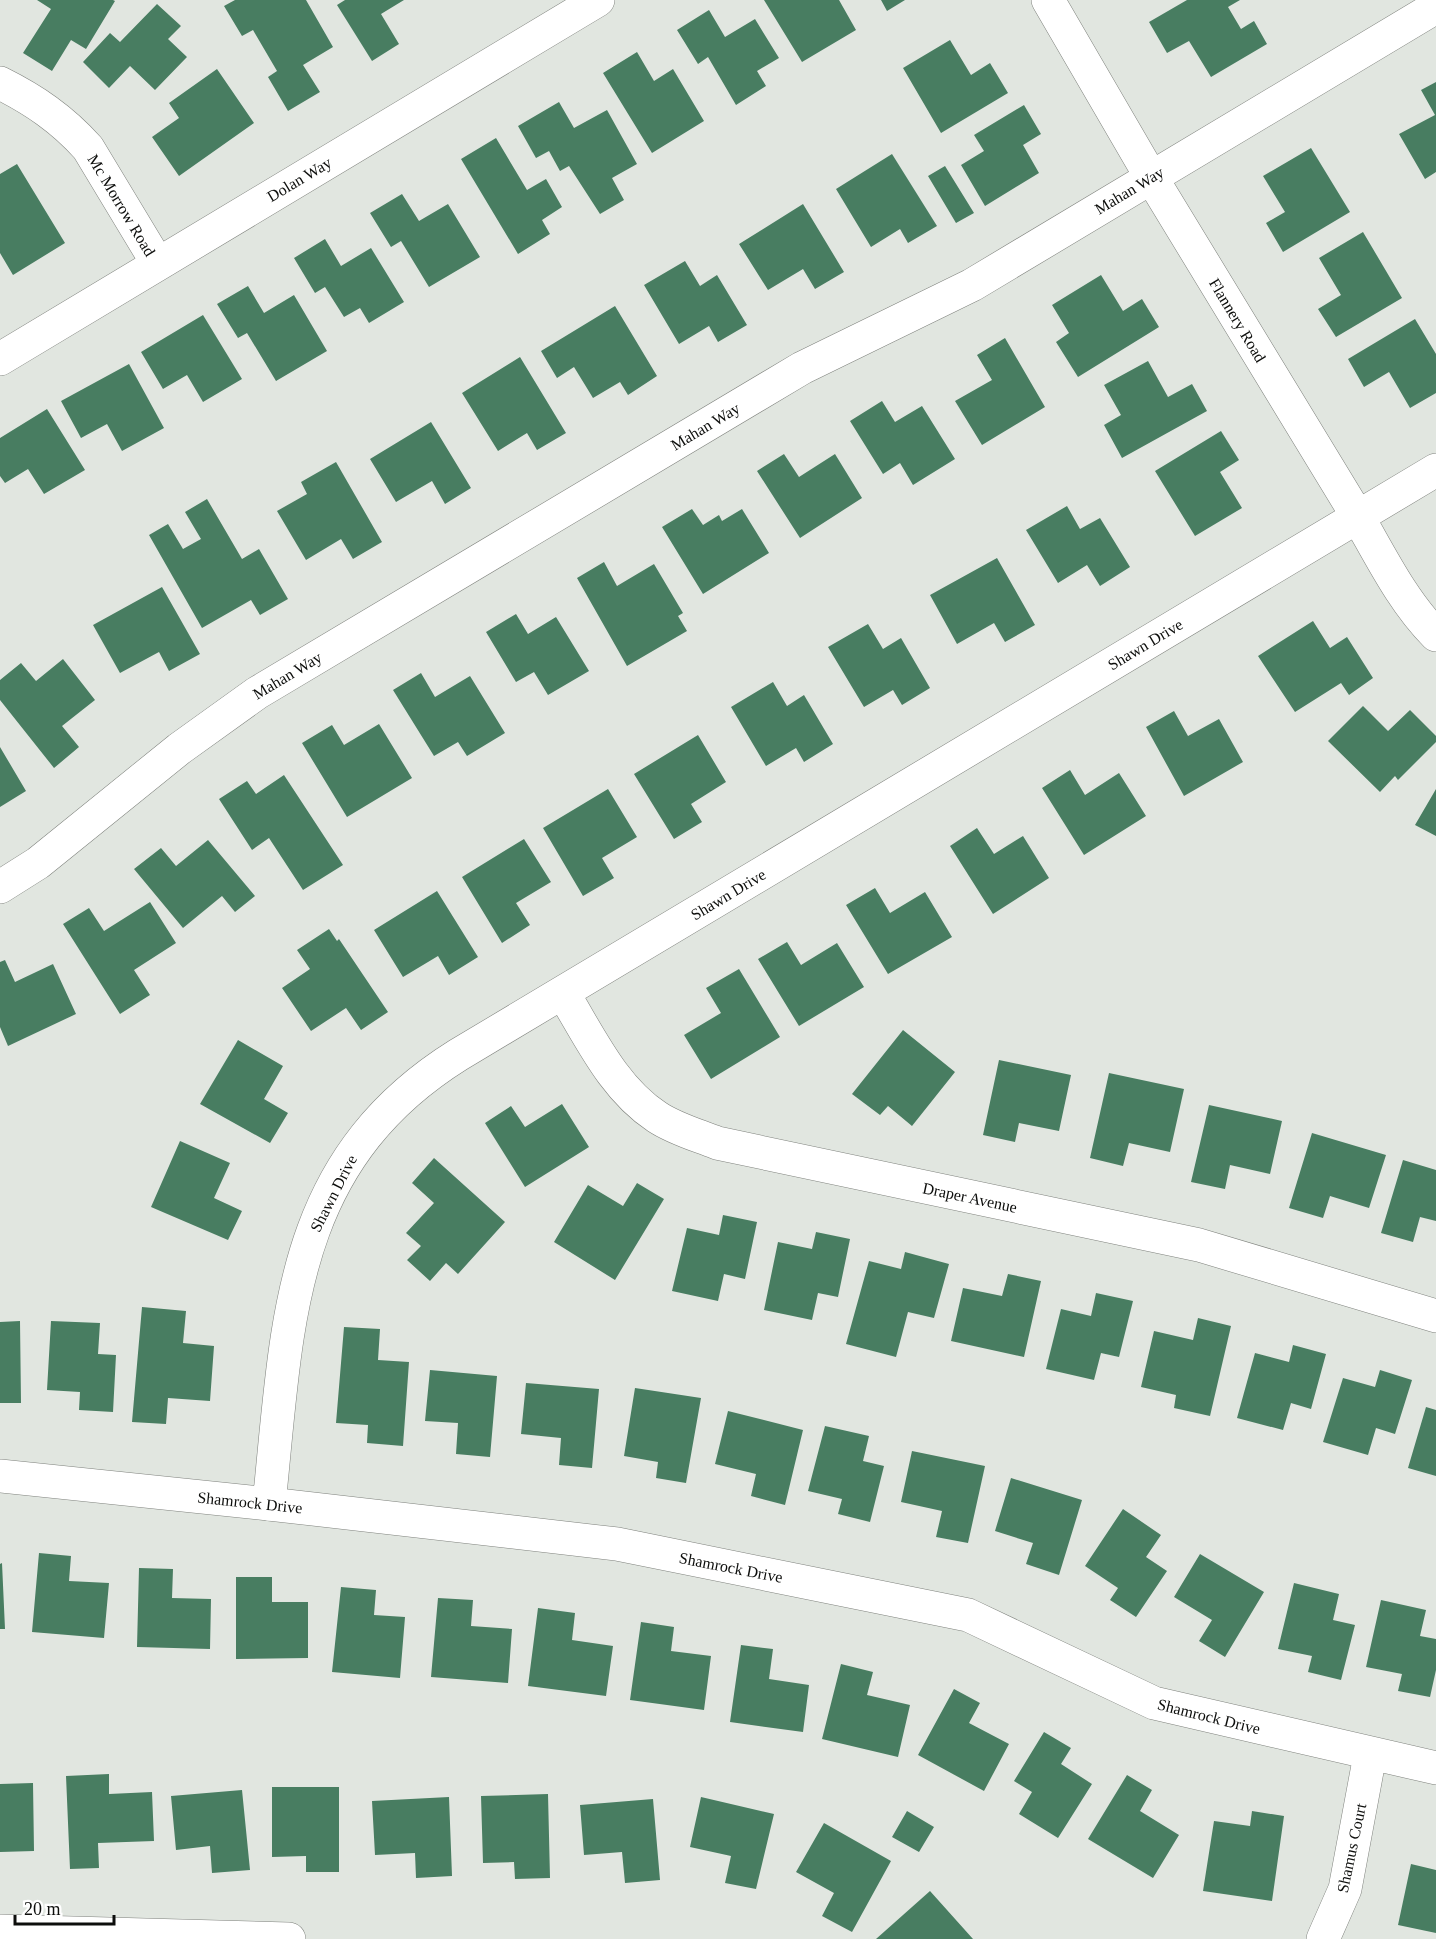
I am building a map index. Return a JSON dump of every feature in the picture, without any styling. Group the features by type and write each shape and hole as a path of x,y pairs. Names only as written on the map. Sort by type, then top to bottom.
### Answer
{"street":[{"name":"Flannery Road","path":"1048,0 1151,177 1401,589 1436,635"},
{"name":"Dolan Way","path":"0,359 590,2"},
{"name":"Mahan Way","path":"0,887 38,863 178,749 257,693 802,368 972,285 1436,7"},
{"name":"Mc Morrow Road","path":"0,84 59,118 88,148 158,264"},
{"name":"Shawn Drive","path":"269,1504 292,1302 314,1224 347,1163 376,1122 432,1072 1436,470"},
{"name":"Draper Avenue","path":"563,993 608,1066 631,1095 673,1126 717,1143 1199,1245 1436,1317"},
{"name":"Shamrock Drive","path":"0,1476 617,1544 968,1615 1154,1703 1370,1755 1436,1768"},
{"name":"Shamus Court","path":"1323,1939 1345,1889 1370,1755"},
{"path":"0,1931 289,1939"}],"building":[{"path":"37,0 115,1 86,49 71,40 52,71 23,53 51,9"},
{"path":"235,0 306,0 333,47 303,65 320,92 288,111 268,77 277,71 253,30 242,36 224,6"},
{"path":"345,0 404,0 381,14 399,44 372,61 337,5"},
{"path":"764,0 839,0 856,30 802,62"},
{"path":"881,0 905,0 887,11"},
{"path":"1187,0 1240,0 1228,7 1241,29 1254,21 1267,44 1211,77 1189,41 1167,53 1149,22"},
{"path":"157,4 181,26 168,39 187,57 155,90 130,66 109,88 83,62 110,33 120,42"},
{"path":"709,10 725,37 755,19 779,58 757,71 766,86 736,105 708,57 698,64 677,30"},
{"path":"950,40 971,75 990,63 1008,93 941,133 903,68"},
{"path":"637,52 654,81 673,69 704,121 652,153 603,73"},
{"path":"217,69 254,123 179,176 152,137 179,118 169,103"},
{"path":"1436,82 1436,172 1425,179 1399,134 1435,115 1421,90"},
{"path":"559,102 574,128 607,110 637,164 612,178 624,200 600,214 569,166 560,171 549,151 536,158 518,126"},
{"path":"1024,105 1041,134 1023,145 1039,173 985,206 961,165 984,151 974,135"},
{"path":"496,138 527,190 546,179 562,207 542,220 550,234 518,254 461,159"},
{"path":"1311,148 1350,212 1283,252 1266,223 1285,212 1263,176"},
{"path":"892,154 937,226 908,243 900,229 871,247 836,189"},
{"path":"17,164 65,243 13,275 0,253 0,174"},
{"path":"945,166 974,213 956,223 928,176"},
{"path":"402,194 419,221 448,204 480,257 429,287 401,241 391,247 370,213"},
{"path":"803,204 844,272 815,289 803,269 768,290 739,244"},
{"path":"1363,232 1402,298 1336,337 1318,309 1341,295 1319,258"},
{"path":"325,239 341,266 371,248 404,302 369,323 360,308 344,317 325,287 315,293 294,258"},
{"path":"685,261 700,286 717,275 747,325 718,342 709,326 679,344 644,285"},
{"path":"1101,275 1123,311 1142,299 1159,327 1078,377 1056,342 1069,333 1052,305"},
{"path":"248,286 264,313 294,295 327,351 276,381 247,333 238,338 217,304"},
{"path":"615,306 657,376 628,395 620,382 593,398 574,367 557,378 541,351"},
{"path":"203,315 242,379 203,402 187,375 163,389 141,352"},
{"path":"1415,319 1436,354 1436,393 1410,408 1389,372 1364,387 1348,359"},
{"path":"1005,338 1045,407 982,445 955,401 992,380 977,355"},
{"path":"520,357 566,433 537,450 527,433 498,451 462,393"},
{"path":"1148,361 1168,397 1192,384 1207,411 1122,458 1104,425 1121,415 1104,385"},
{"path":"129,364 164,428 122,451 107,424 81,438 61,401"},
{"path":"882,401 895,422 922,406 955,459 913,485 900,463 883,474 850,421"},
{"path":"47,409 85,470 44,494 28,469 5,483 0,476 0,438"},
{"path":"431,422 471,488 445,504 432,481 396,502 370,459"},
{"path":"1221,431 1239,460 1220,472 1242,508 1195,536 1155,471"},
{"path":"784,454 799,477 835,454 862,498 800,538 757,471"},
{"path":"336,462 382,542 353,559 341,539 306,560 277,511 307,494 301,482"},
{"path":"207,499 242,559 259,549 288,599 260,615 251,600 202,628 149,535 168,524 183,549 201,539 185,512"},
{"path":"1067,506 1080,529 1100,518 1130,567 1100,586 1087,565 1058,583 1026,530"},
{"path":"692,509 703,525 719,515 722,521 742,509 769,553 703,594 662,527"},
{"path":"997,558 1035,625 1005,642 994,623 957,644 930,595"},
{"path":"604,562 617,586 654,564 683,613 678,616 687,631 627,666 577,578"},
{"path":"162,587 200,654 169,671 159,652 120,673 93,625"},
{"path":"516,614 528,634 556,617 589,671 548,695 534,672 516,682 486,632"},
{"path":"1313,621 1330,648 1347,637 1373,678 1349,695 1341,683 1295,712 1258,656"},
{"path":"868,624 883,649 901,638 930,688 902,705 893,690 864,707 828,647"},
{"path":"63,659 95,700 62,726 79,747 54,768 0,700 0,680 21,663 36,681"},
{"path":"421,673 435,697 470,676 505,733 467,756 458,742 434,756 393,690"},
{"path":"773,682 787,706 804,695 833,744 804,762 796,748 766,766 731,707"},
{"path":"1363,706 1388,731 1410,710 1436,736 1436,742 1398,780 1395,776 1380,792 1328,741"},
{"path":"1174,711 1188,736 1219,719 1243,762 1184,796 1146,727"},
{"path":"379,724 412,778 347,817 302,743 332,725 344,745"},
{"path":"698,735 726,782 691,804 702,822 674,839 634,774"},
{"path":"0,747 26,791 0,807"},
{"path":"1070,770 1085,795 1119,773 1146,816 1084,855 1042,788"},
{"path":"284,775 343,865 303,890 269,838 252,850 219,799 247,781 256,794"},
{"path":"608,789 637,837 602,858 614,878 583,896 543,828"},
{"path":"1436,789 1436,836 1415,825"},
{"path":"977,828 994,854 1023,836 1049,878 993,914 950,846"},
{"path":"524,839 551,882 516,903 530,925 502,943 462,877"},
{"path":"208,840 255,896 235,912 222,896 183,928 134,869 161,848 176,866"},
{"path":"875,888 890,913 925,892 952,937 888,974 846,905"},
{"path":"437,891 478,957 449,975 438,956 403,977 374,930"},
{"path":"150,902 176,943 134,970 150,995 120,1014 63,924 89,908 104,931"},
{"path":"329,929 337,941 339,939 388,1012 361,1030 346,1008 311,1031 282,988 310,969 297,950"},
{"path":"787,942 801,965 837,943 864,987 799,1026 758,959"},
{"path":"5,960 15,982 53,964 76,1014 8,1046 0,1027 0,962"},
{"path":"739,969 780,1037 711,1079 684,1035 721,1013 706,988"},
{"path":"903,1030 955,1072 912,1126 888,1106 880,1115 852,1094"},
{"path":"238,1040 283,1066 264,1099 288,1113 270,1143 200,1104"},
{"path":"999,1060 1071,1075 1059,1131 1019,1123 1015,1142 983,1135"},
{"path":"1109,1073 1184,1089 1170,1152 1129,1143 1123,1166 1090,1158"},
{"path":"562,1104 589,1147 525,1187 485,1123 511,1106 525,1127"},
{"path":"1209,1105 1282,1121 1270,1174 1230,1165 1225,1189 1191,1182"},
{"path":"1312,1133 1386,1155 1369,1208 1330,1196 1323,1218 1289,1208"},
{"path":"180,1141 230,1163 214,1198 242,1211 228,1240 151,1207"},
{"path":"434,1158 505,1222 458,1274 446,1263 430,1281 407,1260 421,1246 406,1233 434,1203 412,1183"},
{"path":"1403,1160 1436,1170 1436,1221 1420,1217 1413,1242 1381,1233"},
{"path":"637,1183 664,1199 615,1280 554,1242 588,1185 623,1206"},
{"path":"723,1215 757,1222 745,1279 724,1274 718,1301 672,1291 687,1228 719,1235"},
{"path":"816,1232 850,1239 838,1297 818,1293 812,1320 764,1310 778,1242 812,1249"},
{"path":"905,1252 949,1264 934,1318 908,1312 896,1357 846,1344 869,1261 901,1269"},
{"path":"1008,1274 1041,1281 1024,1357 951,1341 963,1288 1002,1296"},
{"path":"1096,1293 1133,1301 1119,1357 1101,1353 1094,1380 1046,1369 1061,1309 1091,1316"},
{"path":"142,1307 186,1311 183,1343 214,1346 210,1401 168,1398 166,1424 132,1422"},
{"path":"1198,1318 1231,1326 1210,1416 1174,1408 1176,1395 1141,1387 1154,1331 1193,1340"},
{"path":"20,1321 21,1403 0,1403 0,1322"},
{"path":"51,1321 100,1323 98,1354 116,1355 113,1412 79,1410 80,1392 47,1390"},
{"path":"344,1327 380,1329 378,1360 409,1362 403,1446 367,1443 368,1425 336,1423"},
{"path":"1293,1345 1326,1354 1311,1409 1291,1403 1283,1430 1237,1418 1255,1353 1289,1362"},
{"path":"430,1370 497,1376 490,1457 456,1454 458,1423 425,1421"},
{"path":"1380,1370 1412,1380 1395,1434 1376,1428 1368,1455 1323,1442 1343,1378 1375,1387"},
{"path":"526,1383 599,1389 592,1468 559,1465 561,1438 521,1434"},
{"path":"635,1388 701,1398 686,1483 656,1478 658,1462 624,1456"},
{"path":"1426,1407 1436,1410 1436,1476 1408,1468"},
{"path":"728,1411 803,1430 785,1505 751,1496 756,1474 715,1464"},
{"path":"825,1426 869,1436 863,1461 884,1466 870,1522 838,1514 842,1499 808,1491"},
{"path":"912,1451 985,1466 968,1543 936,1537 942,1511 901,1502"},
{"path":"1011,1478 1082,1500 1059,1575 1026,1564 1033,1543 995,1531"},
{"path":"1123,1509 1161,1535 1146,1557 1167,1571 1136,1617 1110,1600 1118,1588 1085,1566"},
{"path":"39,1553 71,1556 69,1581 109,1583 104,1638 32,1632"},
{"path":"1200,1554 1264,1592 1225,1657 1199,1641 1212,1620 1174,1597"},
{"path":"2,1563 5,1629 0,1629 0,1564"},
{"path":"139,1568 173,1569 172,1598 211,1599 210,1649 137,1647"},
{"path":"236,1577 272,1577 272,1602 308,1602 308,1658 236,1659"},
{"path":"1294,1583 1339,1594 1333,1620 1355,1625 1341,1680 1308,1672 1312,1656 1278,1649"},
{"path":"341,1587 376,1590 374,1615 405,1617 400,1678 332,1672"},
{"path":"438,1598 473,1600 471,1626 512,1629 508,1683 431,1677"},
{"path":"1381,1600 1426,1610 1420,1636 1436,1639 1436,1670 1430,1697 1398,1691 1402,1674 1366,1667"},
{"path":"538,1608 575,1613 572,1640 613,1646 606,1696 528,1686"},
{"path":"641,1622 674,1627 671,1651 711,1656 704,1710 630,1700"},
{"path":"741,1645 773,1649 769,1679 809,1685 803,1732 730,1722"},
{"path":"841,1664 873,1672 867,1695 910,1705 898,1757 822,1739"},
{"path":"954,1689 980,1703 969,1723 1009,1744 984,1791 918,1755"},
{"path":"1044,1732 1071,1748 1061,1764 1092,1784 1058,1838 1019,1814 1032,1792 1014,1781"},
{"path":"109,1774 109,1794 152,1792 154,1841 98,1843 99,1868 70,1869 66,1776"},
{"path":"1127,1775 1152,1790 1140,1811 1179,1835 1153,1878 1088,1839"},
{"path":"33,1783 34,1851 0,1852 0,1784"},
{"path":"272,1787 339,1787 339,1872 306,1872 306,1856 272,1857"},
{"path":"242,1790 250,1870 212,1873 210,1846 176,1850 171,1796"},
{"path":"548,1794 550,1878 515,1879 514,1862 483,1863 481,1796"},
{"path":"449,1797 452,1876 416,1878 415,1853 375,1855 372,1801"},
{"path":"701,1797 774,1814 756,1889 725,1883 731,1856 690,1847"},
{"path":"653,1799 660,1880 625,1883 622,1852 584,1855 580,1805"},
{"path":"907,1811 934,1827 919,1852 892,1837"},
{"path":"1252,1811 1284,1816 1272,1901 1203,1891 1214,1821 1250,1826"},
{"path":"824,1823 891,1861 852,1932 822,1916 834,1893 796,1872"},
{"path":"1411,1864 1436,1870 1436,1933 1398,1925"},
{"path":"930,1891 973,1939 876,1939"}]}
